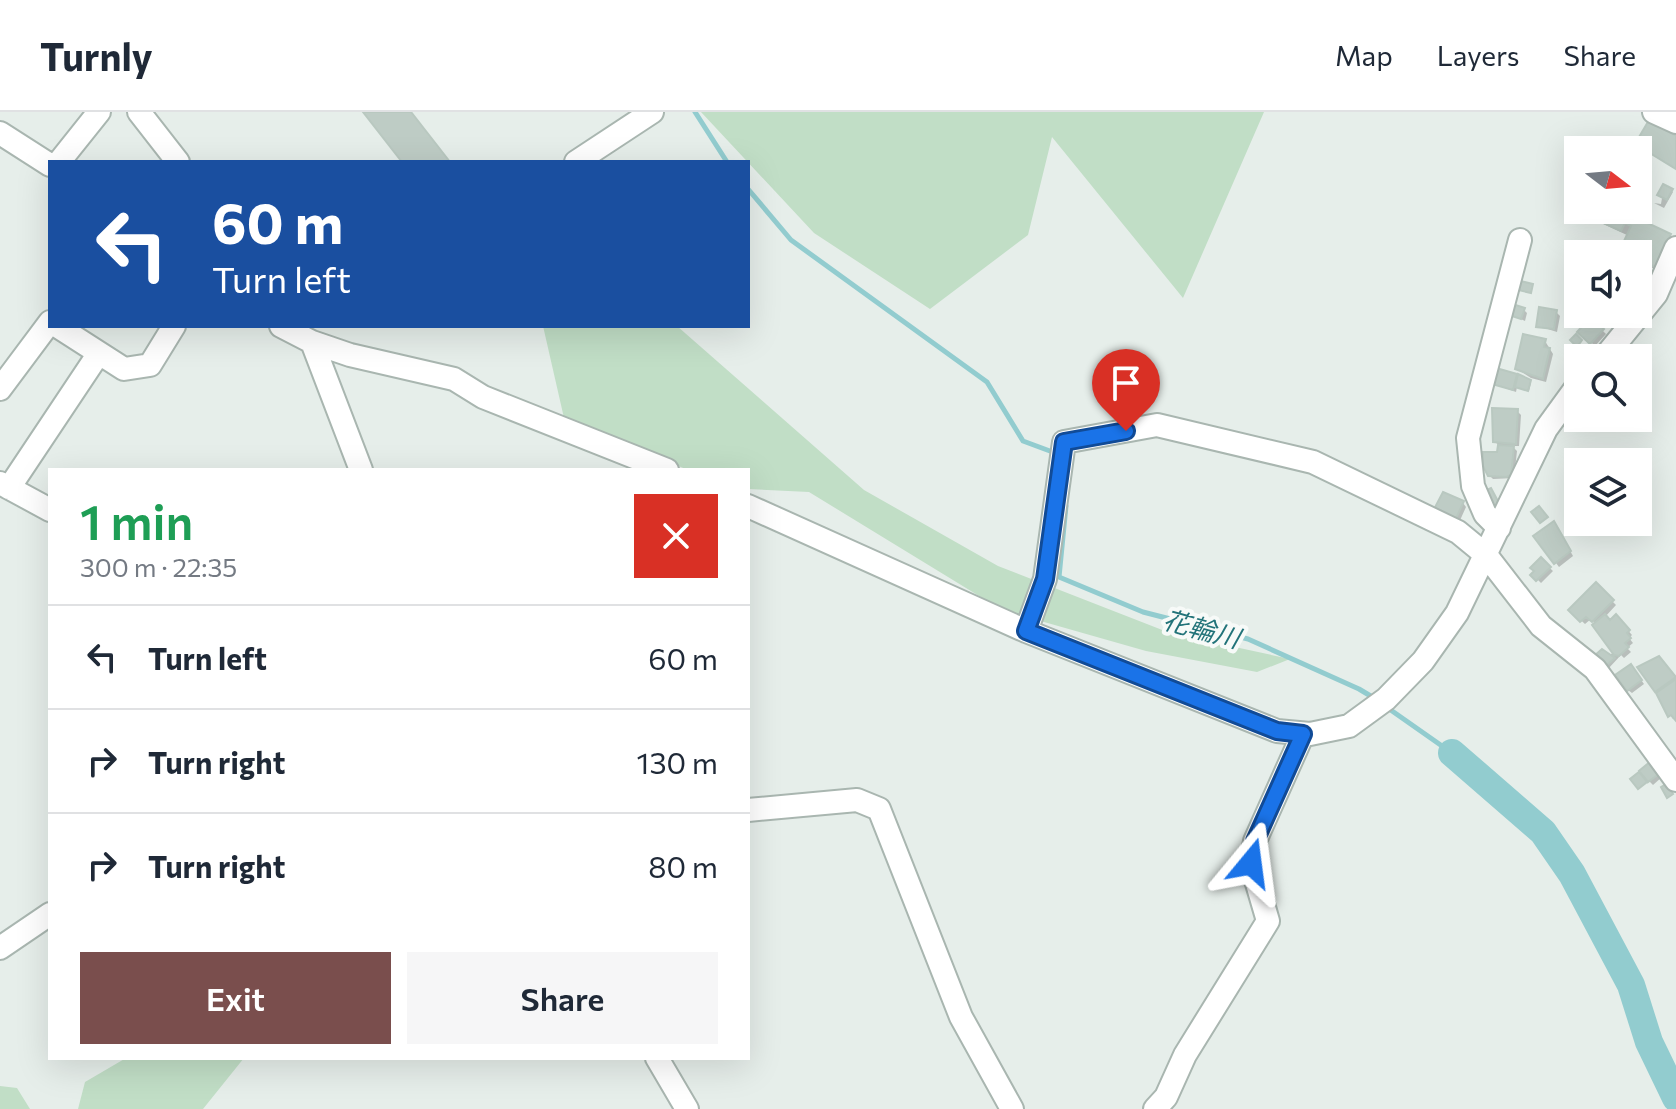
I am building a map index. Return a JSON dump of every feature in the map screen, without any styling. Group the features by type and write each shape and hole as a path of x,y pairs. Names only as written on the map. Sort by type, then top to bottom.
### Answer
{"street":[{"path":"61,160 99,112"},
{"path":"139,112 176,160"},
{"path":"579,160 652,112"},
{"path":"1654,112 1676,122"},
{"path":"0,133 48,164"},
{"path":"1499,528 1485,514 1473,486 1468,438 1520,240"},
{"path":"1617,344 1656,294 1676,248"},
{"path":"0,389 48,325"},
{"path":"60,328 124,369 150,365 173,328"},
{"path":"285,328 312,342 454,379 483,397 662,468"},
{"path":"312,342 360,468"},
{"path":"48,509 4,486 99,353"},
{"path":"750,507 1026,631 1277,731 1303,734 1349,726 1386,699 1423,661 1457,613 1546,429 1564,404"},
{"path":"1026,631 1045,579 1064,442 1157,425 1313,462 1458,532 1486,555 1541,626 1595,669 1676,780"},
{"path":"1155,1109 1166,1097 1185,1055 1268,921 1251,863 1253,852 1303,734"},
{"path":"750,810 857,800 879,809 961,1017 1012,1109"},
{"path":"0,948 48,915"},
{"path":"658,1060 687,1109"}],"green space":[{"path":"701,112 1264,112 1183,298 1052,137 1028,235 930,309 814,233 750,164 750,160 746,160"},
{"path":"543,328 679,328 864,490 998,566 1170,633 1290,659 1257,672 1146,651 1002,610 809,492 750,489 750,468 683,468 564,418"},
{"path":"123,1060 242,1060 203,1109 78,1109 85,1082"},
{"path":"0,1086 17,1088 30,1109 0,1109"}],"building":[{"path":"363,112 411,112 448,160 400,160"},
{"path":"1649,120 1676,136 1676,169 1652,154 1652,136 1640,136"},
{"path":"1663,184 1673,189 1667,200 1657,195"},
{"path":"1606,224 1624,224 1621,231"},
{"path":"1627,224 1650,224 1671,234 1655,267 1652,266 1652,240 1625,240 1631,226"},
{"path":"1516,280 1533,284 1531,293 1514,289"},
{"path":"1509,303 1525,308 1521,319 1506,314"},
{"path":"1539,307 1557,310 1554,329 1536,327"},
{"path":"1581,328 1604,329 1590,344 1577,332"},
{"path":"1523,334 1546,339 1544,347 1550,348 1543,379 1515,369"},
{"path":"1576,334 1582,340 1574,344 1570,340"},
{"path":"1496,368 1517,374 1513,390 1492,384"},
{"path":"1518,374 1531,380 1528,391 1515,387"},
{"path":"1492,408 1518,409 1516,444 1493,442"},
{"path":"1498,445 1514,446 1511,475 1506,477 1488,476 1483,466 1483,452 1497,452"},
{"path":"1491,488 1499,503 1489,512 1480,493"},
{"path":"1443,492 1464,501 1453,525 1431,515"},
{"path":"1539,506 1548,517 1540,523 1531,512"},
{"path":"1554,521 1571,551 1554,564 1533,536"},
{"path":"1541,557 1551,567 1536,581 1530,575 1534,571 1530,568"},
{"path":"1596,582 1614,600 1592,622 1586,617 1580,622 1568,610"},
{"path":"1605,614 1610,620 1616,614 1630,630 1627,633 1631,638 1625,643 1629,647 1619,656 1614,655 1592,625"},
{"path":"1602,649 1615,658 1604,667 1594,656"},
{"path":"1659,656 1676,677 1655,692 1637,667"},
{"path":"1631,664 1642,680 1627,691 1615,675"},
{"path":"1676,679 1676,721 1671,715 1668,717 1656,693"},
{"path":"1651,761 1660,773 1648,782 1639,771"},
{"path":"1639,772 1647,782 1638,789 1630,779"},
{"path":"1666,784 1673,794 1667,798 1661,787"}],"waterway":[{"name":"花輪川","path":"695,112 726,160"},
{"name":"花輪川","path":"750,191 791,240 987,382 1023,441 1058,454"},
{"name":"花輪川","path":"1066,506 1059,577 1143,612 1248,639 1374,698"},
{"name":"花輪川","path":"1385,706 1452,753"},
{"name":"花輪川","path":"1452,753 1543,832 1572,874 1631,985 1649,1042 1676,1098"}],"route":[{"path":"1126,431 1064,442 1045,579 1026,631 1277,731 1303,734 1255,841 1251,863"}]}
